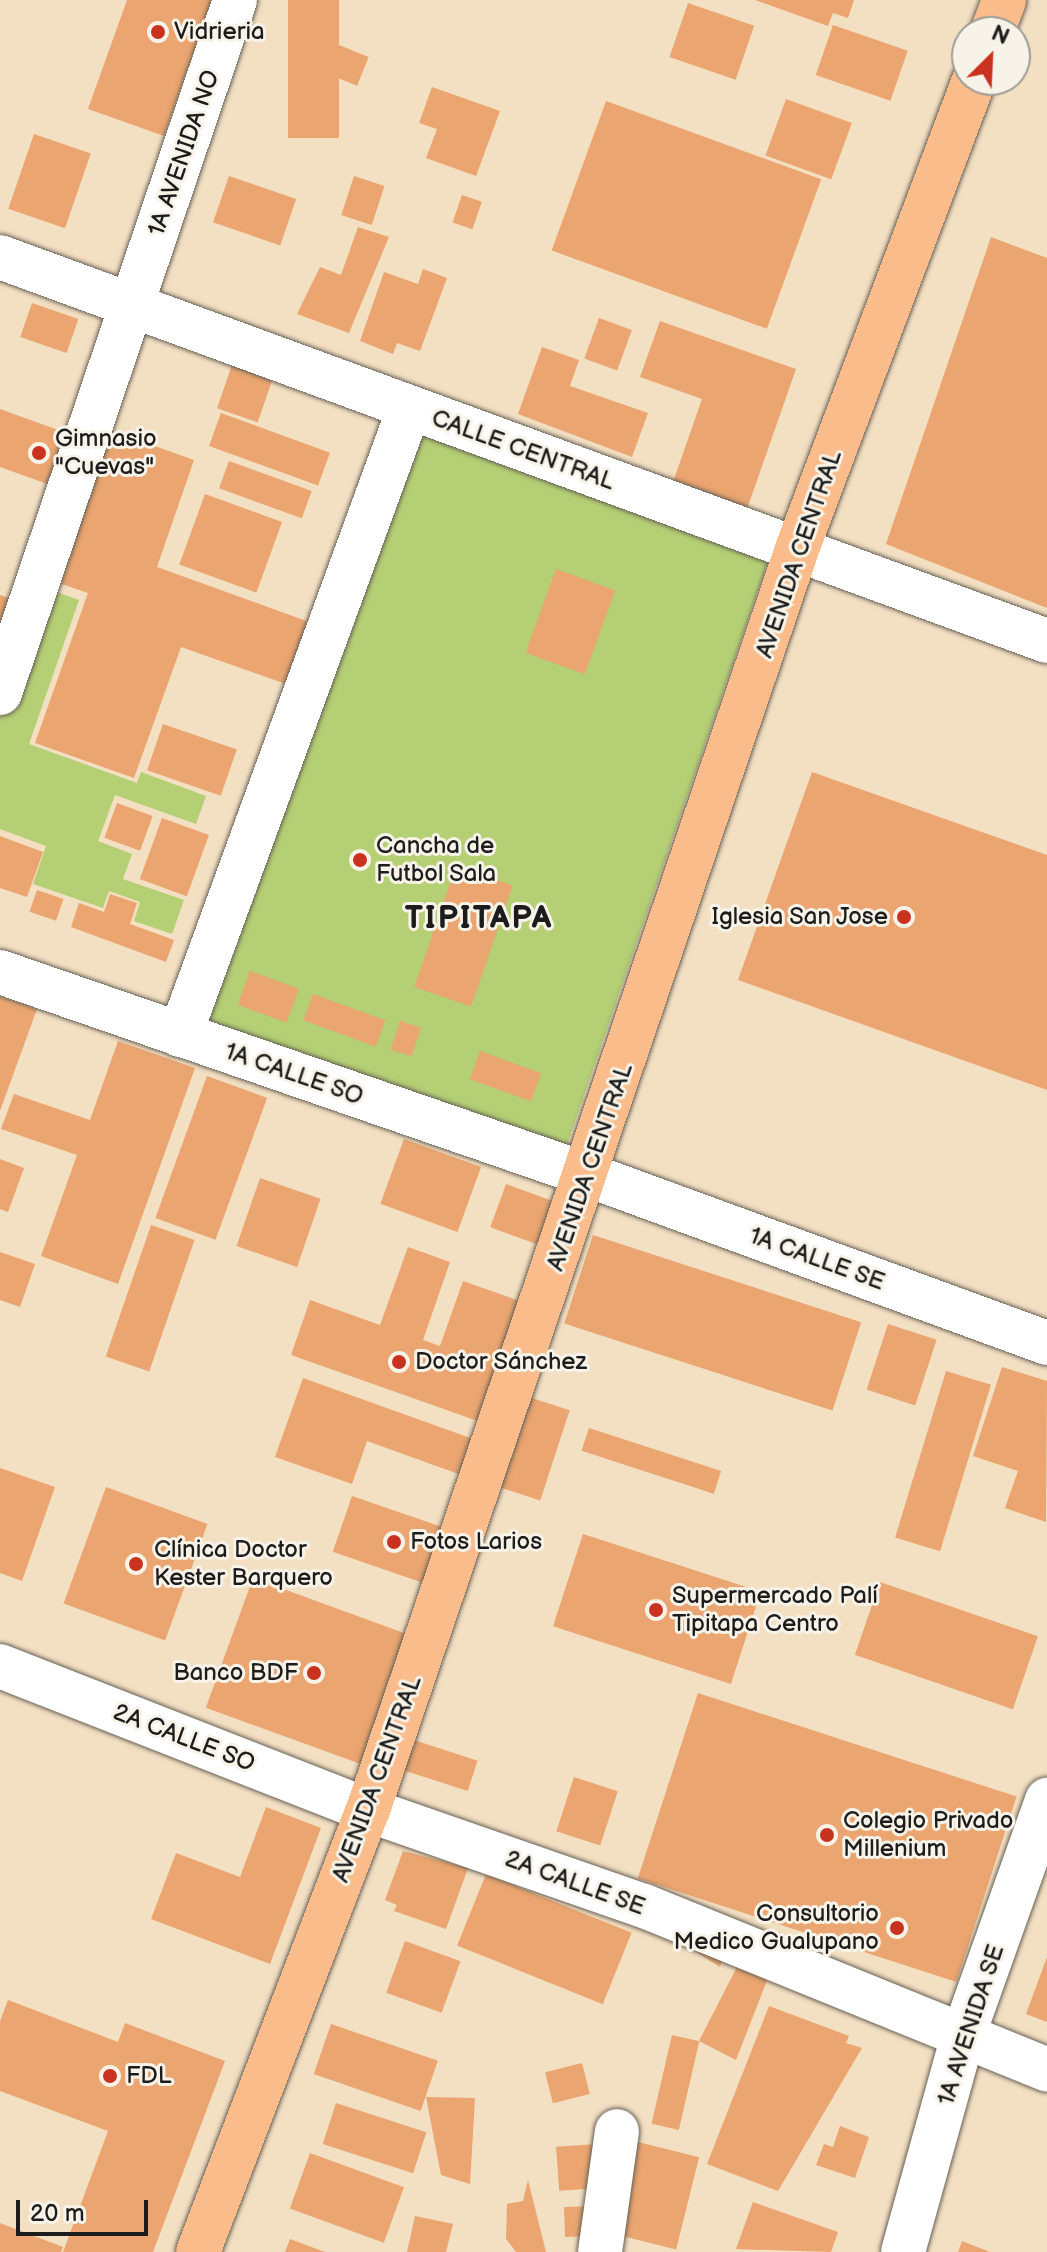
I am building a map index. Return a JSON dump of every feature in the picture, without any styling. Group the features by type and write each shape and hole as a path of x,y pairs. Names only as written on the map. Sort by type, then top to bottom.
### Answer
{"main road":[{"name":"AVENIDA CENTRAL","path":"198,2252 368,1810 588,1175 797,549 968,96"}],"street":[{"name":"1A AVENIDA NO","path":"0,693 235,0"},
{"name":"CALLE CENTRAL","path":"0,257 1047,641"},
{"path":"180,1035 409,409"},
{"name":"1A CALLE SO","path":"0,972 588,1175"},
{"name":"1A CALLE SE","path":"588,1175 1047,1343"},
{"name":"2A CALLE SO","path":"0,1666 368,1810"},
{"name":"1A AVENIDA SE","path":"903,2252 962,2039 1047,1800"},
{"name":"2A CALLE SE","path":"368,1810 644,1906 962,2039 1047,2070"},
{"path":"600,2252 617,2131"}],"green space":[{"path":"408,427 771,552 565,1151 202,1026"},
{"path":"45,588 79,600 29,744 137,783 141,772 206,796 196,824 115,795 98,841 132,854 123,879 184,900 172,934 134,921 140,902 109,891 103,908 33,884 46,846 0,829 0,716"}],"building":[{"path":"127,0 212,0 164,136 88,109"},
{"path":"288,0 339,0 339,138 288,138"},
{"path":"755,0 854,0 848,18 833,13 828,26"},
{"path":"688,3 754,26 736,80 669,57"},
{"path":"833,25 908,51 890,101 816,75"},
{"path":"339,45 369,57 357,86 327,74"},
{"path":"432,87 500,111 476,176 426,158 437,129 419,123"},
{"path":"786,99 852,123 831,179 765,155"},
{"path":"606,101 821,179 767,329 552,250"},
{"path":"34,134 91,154 65,228 8,209"},
{"path":"229,176 296,199 280,245 213,222"},
{"path":"354,176 384,186 372,225 341,215"},
{"path":"462,195 482,202 472,229 453,222"},
{"path":"358,227 389,237 349,333 297,314 320,267 341,275"},
{"path":"991,237 1047,258 1047,608 886,544"},
{"path":"423,269 447,278 420,351 397,343 393,354 360,341 384,272 418,284"},
{"path":"32,303 78,319 67,353 20,337"},
{"path":"599,318 632,330 617,370 584,358"},
{"path":"660,321 796,369 747,509 673,482 702,399 640,377"},
{"path":"542,347 579,360 570,386 648,413 632,457 518,414"},
{"path":"233,362 274,376 258,422 217,408"},
{"name":"Gimnasio \"Cuevas\"","path":"0,409 83,439 64,490 0,467"},
{"path":"221,413 330,453 318,486 209,446"},
{"path":"104,428 194,460 157,567 312,623 289,685 181,647 134,778 35,743 88,593 50,580"},
{"path":"229,461 312,491 302,518 219,488"},
{"path":"205,494 282,522 256,593 179,564"},
{"path":"556,569 615,591 585,674 526,653"},
{"path":"0,595 22,603 0,664"},
{"path":"163,724 237,749 221,796 147,770"},
{"name":"Iglesia San Jose","path":"812,772 1047,855 1047,1090 738,980"},
{"path":"117,803 153,816 140,851 104,838"},
{"path":"162,818 209,835 187,896 140,879"},
{"path":"0,836 43,852 27,897 0,888"},
{"path":"456,866 513,886 471,1007 414,987"},
{"path":"37,890 63,899 56,921 30,912"},
{"path":"110,894 137,903 130,924 174,940 166,962 71,927 79,903 104,912"},
{"path":"250,971 299,989 287,1023 238,1005"},
{"path":"313,994 385,1020 376,1047 303,1020"},
{"path":"0,996 37,1009 0,1111"},
{"path":"400,1021 421,1028 412,1056 391,1050"},
{"path":"118,1041 195,1068 118,1284 41,1256 77,1155 1,1129 14,1094 90,1120"},
{"path":"480,1051 541,1073 531,1101 470,1079"},
{"path":"207,1076 267,1098 215,1240 155,1218"},
{"path":"404,1139 481,1167 457,1232 380,1204"},
{"path":"0,1159 24,1168 8,1212 0,1209"},
{"path":"260,1178 321,1199 297,1267 237,1246"},
{"path":"506,1184 570,1207 554,1250 490,1227"},
{"path":"151,1225 194,1240 149,1371 106,1356"},
{"path":"593,1235 861,1322 832,1411 564,1323"},
{"path":"408,1247 450,1262 423,1340 440,1346 463,1281 531,1305 489,1425 291,1355 310,1300 380,1325"},
{"path":"0,1252 35,1264 20,1307 0,1300"},
{"path":"888,1324 937,1340 915,1405 867,1390"},
{"path":"1002,1367 1047,1381 1046,1522 1005,1508 1018,1471 973,1456"},
{"path":"946,1371 991,1385 940,1551 895,1537"},
{"path":"303,1378 476,1440 464,1476 367,1441 352,1484 275,1457"},
{"path":"523,1395 570,1410 540,1500 494,1485"},
{"path":"589,1428 721,1471 714,1494 582,1451"},
{"path":"0,1468 55,1487 22,1581 0,1573"},
{"name":"Clínica Doctor Kester Barquero","path":"106,1487 207,1524 165,1640 64,1604"},
{"name":"Fotos Larios","path":"352,1496 454,1531 435,1587 333,1552"},
{"name":"Supermercado Palí Tipitapa Centro","path":"583,1534 761,1592 731,1684 553,1626"},
{"name":"Banco BDF","path":"253,1578 420,1639 373,1769 206,1708"},
{"path":"880,1582 1038,1636 1013,1709 855,1655"},
{"name":"Colegio Privado Millenium","path":"698,1693 1017,1797 956,1982 638,1878"},
{"path":"411,1739 478,1761 468,1791 401,1769"},
{"path":"574,1777 618,1791 600,1845 556,1831"},
{"path":"266,1807 321,1828 270,1964 151,1919 176,1853 240,1877"},
{"path":"403,1851 468,1868 446,1929 394,1911 397,1905 385,1900"},
{"path":"486,1874 632,1933 603,2004 457,1945"},
{"path":"702,1935 728,1945 720,1967 698,1953"},
{"path":"405,1941 460,1961 442,2013 386,1993"},
{"path":"1047,1957 1047,2022 1026,2014"},
{"path":"740,1961 770,1973 736,2060 699,2041"},
{"name":"FDL","path":"8,2000 118,2042 125,2023 225,2061 153,2252 63,2252 108,2131 0,2091 0,2021"},
{"path":"769,2006 849,2036 846,2043 862,2048 778,2191 707,2164"},
{"path":"331,2024 438,2061 421,2111 314,2074"},
{"path":"672,2035 699,2041 679,2130 652,2124"},
{"path":"582,2063 590,2094 553,2103 545,2072"},
{"path":"426,2097 475,2098 470,2184 441,2175"},
{"path":"336,2103 426,2132 413,2173 323,2144"},
{"path":"840,2126 869,2137 855,2178 816,2165 824,2144 833,2147"},
{"path":"638,2142 699,2157 676,2249 615,2234"},
{"path":"597,2144 600,2188 559,2191 556,2147"},
{"path":"310,2153 404,2187 384,2243 290,2208"},
{"path":"528,2180 546,2252 516,2252 506,2239 507,2204 523,2201"},
{"path":"753,2202 838,2232 831,2252 736,2249"},
{"path":"593,2206 594,2236 565,2237 564,2207"},
{"path":"415,2216 453,2224 446,2252 407,2252"},
{"path":"0,2223 63,2247 61,2252 0,2252"},
{"path":"290,2239 325,2252 285,2252"},
{"path":"962,2241 990,2252 958,2252"}],"place":[{"name":"Vidrieria","path":"158,32"},
{"name":"Gimnasio \"Cuevas\"","path":"39,453"},
{"name":"Cancha de Futbol Sala","path":"360,860"},
{"name":"Iglesia San Jose","path":"904,917"},
{"name":"Doctor Sánchez","path":"399,1362"},
{"name":"Fotos Larios","path":"394,1542"},
{"name":"Clínica Doctor Kester Barquero","path":"136,1564"},
{"name":"Supermercado Palí Tipitapa Centro","path":"656,1610"},
{"name":"Banco BDF","path":"314,1673"},
{"name":"Colegio Privado Millenium","path":"827,1835"},
{"name":"Consultorio Medico Gualupano","path":"897,1928"},
{"name":"FDL","path":"110,2076"}],"district":[{"name":"TIPITAPA","path":"479,919"}]}
